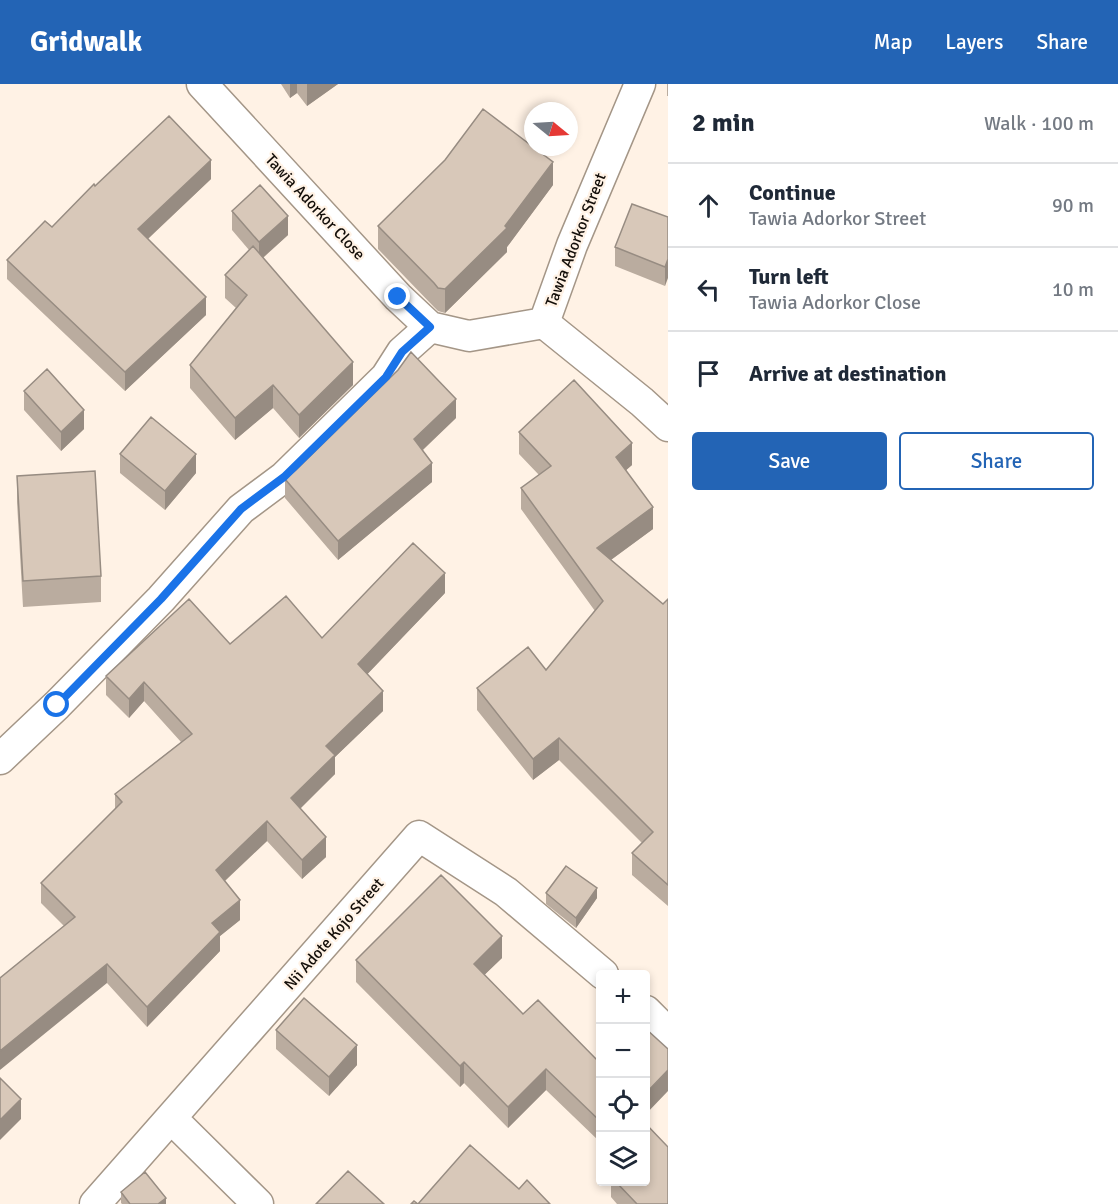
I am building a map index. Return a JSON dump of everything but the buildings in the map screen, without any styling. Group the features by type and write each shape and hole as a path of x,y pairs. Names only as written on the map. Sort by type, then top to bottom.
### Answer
{"street":[{"name":"Tawia Adorkor Close","path":"202,84 398,297 430,327"},
{"name":"Tawia Adorkor Street","path":"430,327 469,336 544,323 640,84"},
{"path":"544,323 642,402 668,426"},
{"path":"0,759 153,608 241,509 284,477 386,377 402,352 430,327"},
{"name":"Nii Adote Kojo Street","path":"95,1204 419,836 506,892 597,970"},
{"path":"650,1016 668,1033"},
{"path":"172,1119 258,1204"}],"route":[{"path":"57,705 161,599 241,509 284,477 386,377 402,352 430,327 398,297"}]}
